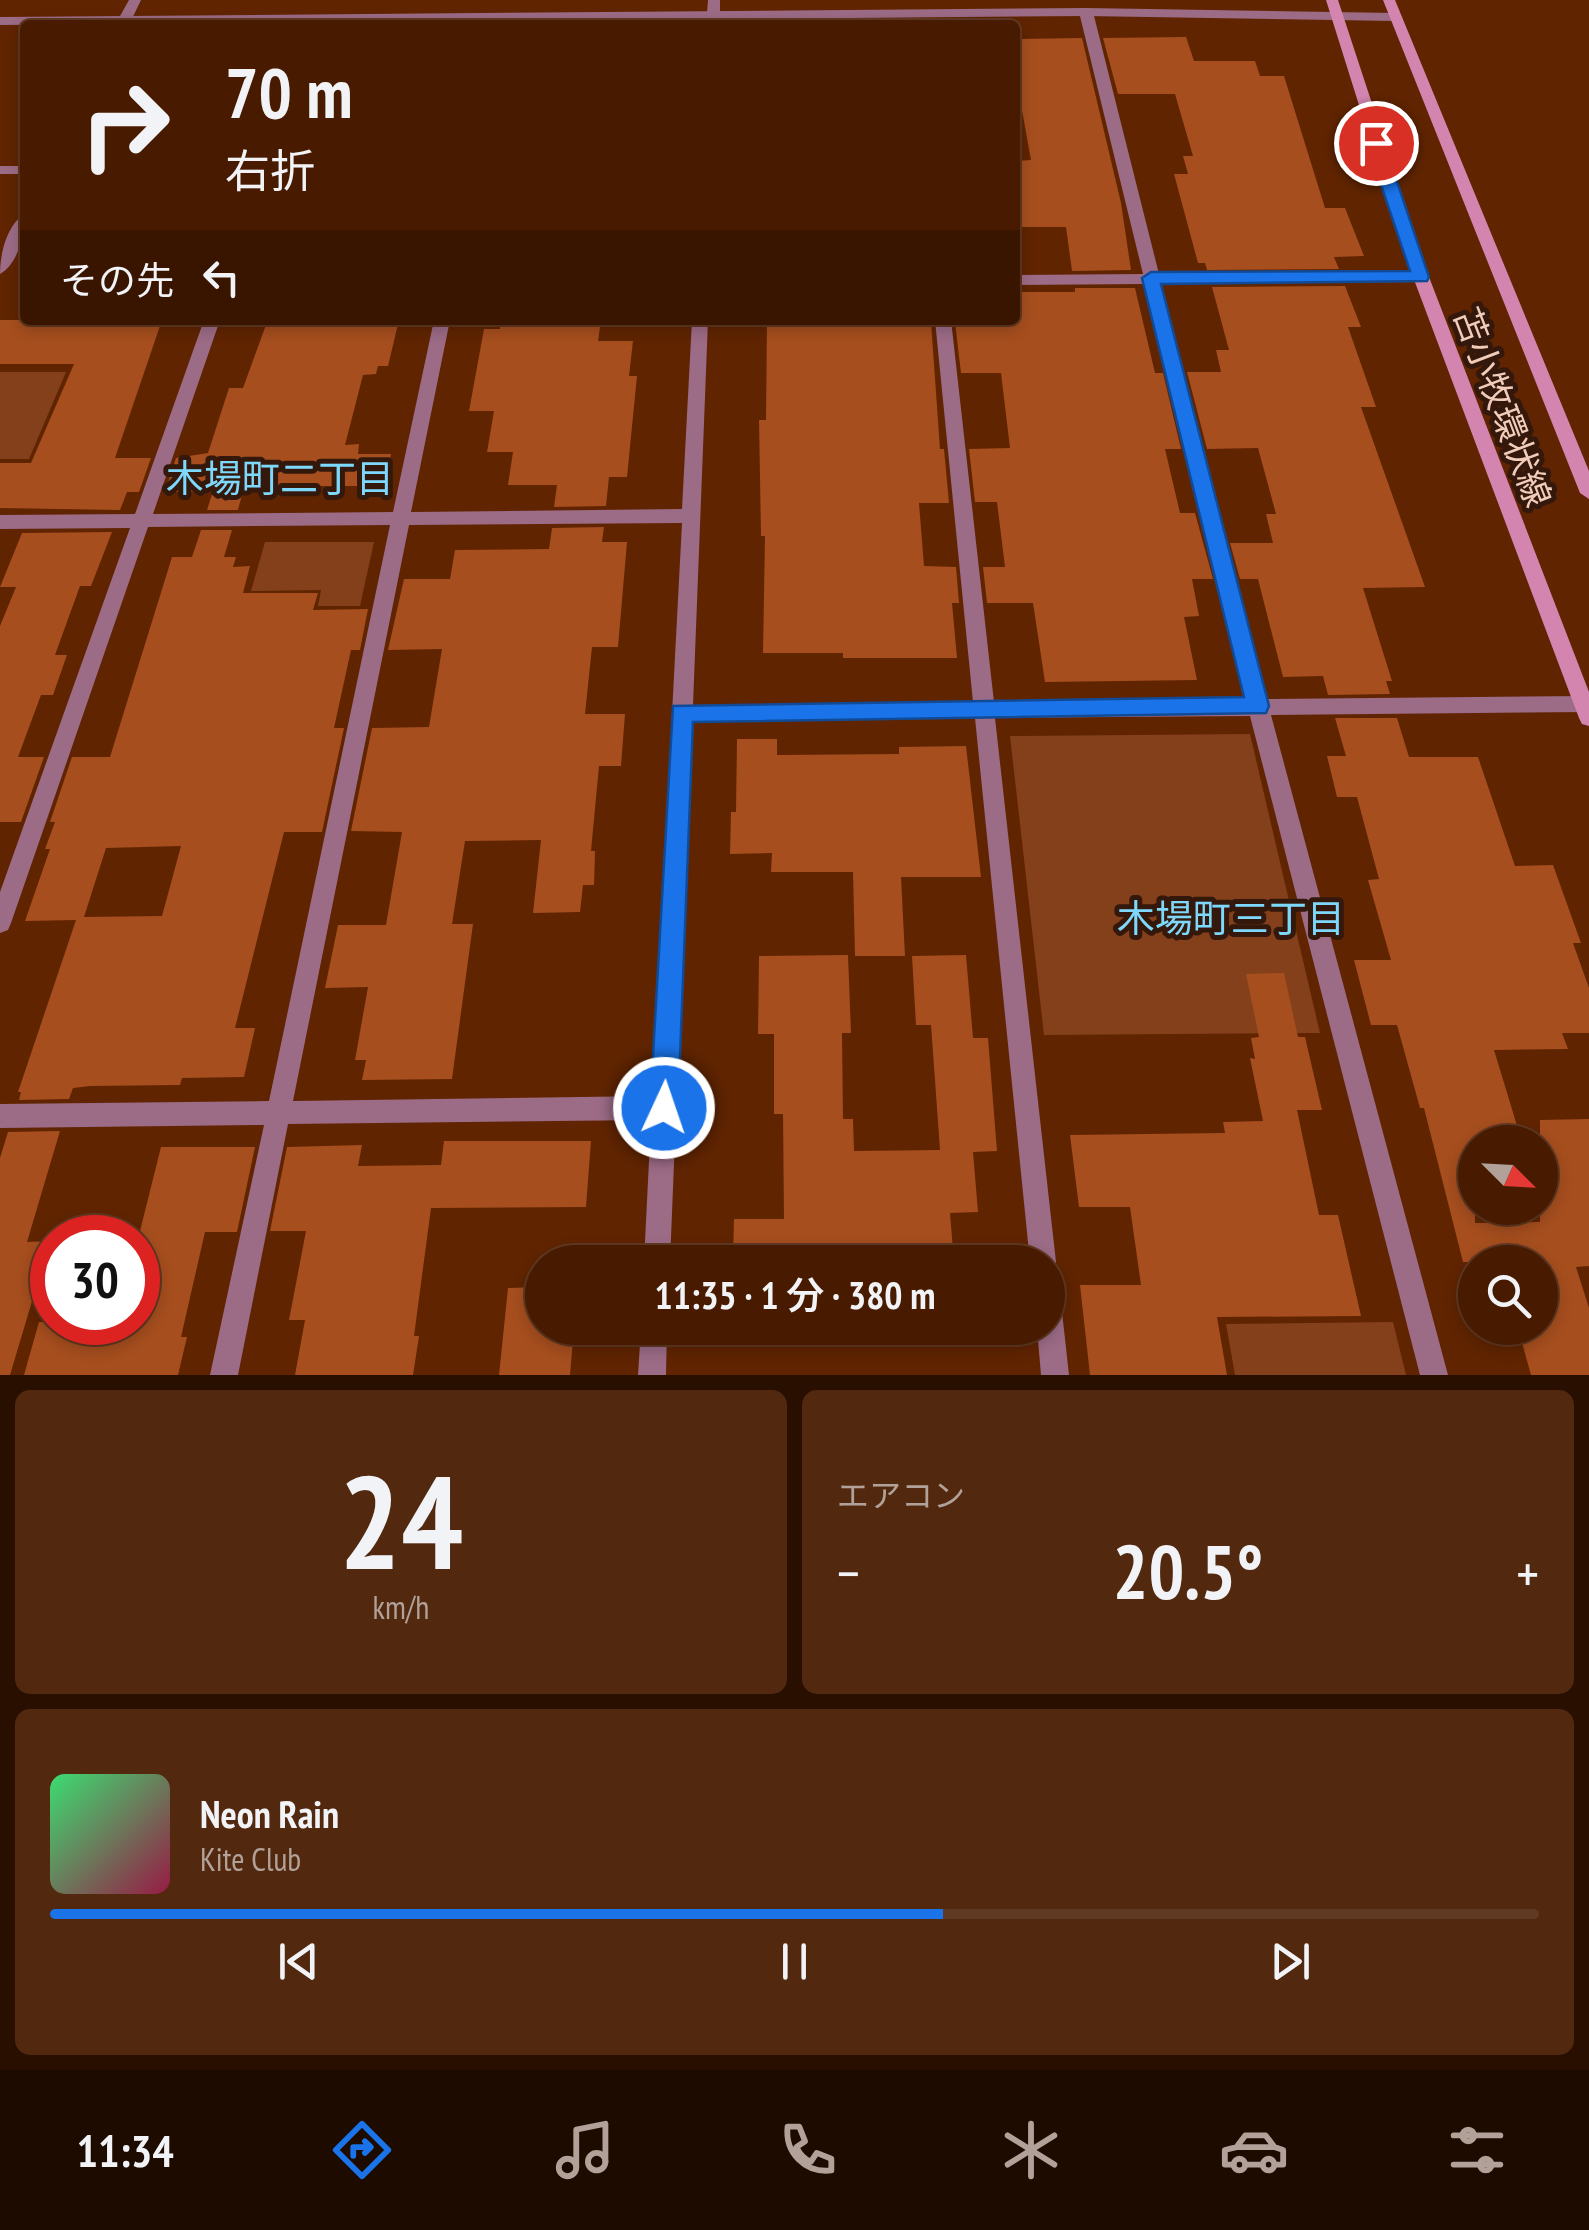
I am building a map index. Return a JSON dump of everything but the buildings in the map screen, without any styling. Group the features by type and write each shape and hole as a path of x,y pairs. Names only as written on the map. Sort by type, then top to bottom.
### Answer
{"main road":[{"name":"苫小牧環状線","path":"1389,0 1589,493"},
{"name":"苫小牧環状線","path":"1334,8 1420,277 1587,709"}],"street":[{"path":"714,0 714,20 911,20 1086,12 1334,8 1395,17"},
{"path":"1086,12 1258,706 1434,1375"},
{"path":"0,269 20,229"},
{"path":"1020,280 1420,277"},
{"path":"0,923 210,325"},
{"path":"224,1375 441,325"},
{"path":"658,1245 700,325"},
{"path":"944,325 1041,1245"},
{"path":"0,522 691,516"},
{"path":"682,713 1258,706 1587,709"},
{"path":"0,1116 664,1108"},
{"path":"652,1375 653,1345"},
{"path":"1052,1345 1055,1375"}],"shaded area":[{"path":"0,372 66,372 29,459 0,459"},
{"path":"265,542 374,542 360,606 318,606 321,590 251,591"},
{"path":"1250,734 1320,1033 1044,1035 1010,736"},
{"path":"1393,1322 1406,1375 1235,1375 1226,1324"}],"district":[{"name":"木場町二丁目","path":"280,479"},
{"name":"木場町三丁目","path":"1231,919"}],"route":[{"path":"664,1108 682,713 1258,706 1151,278 1420,277 1376,143"}]}
